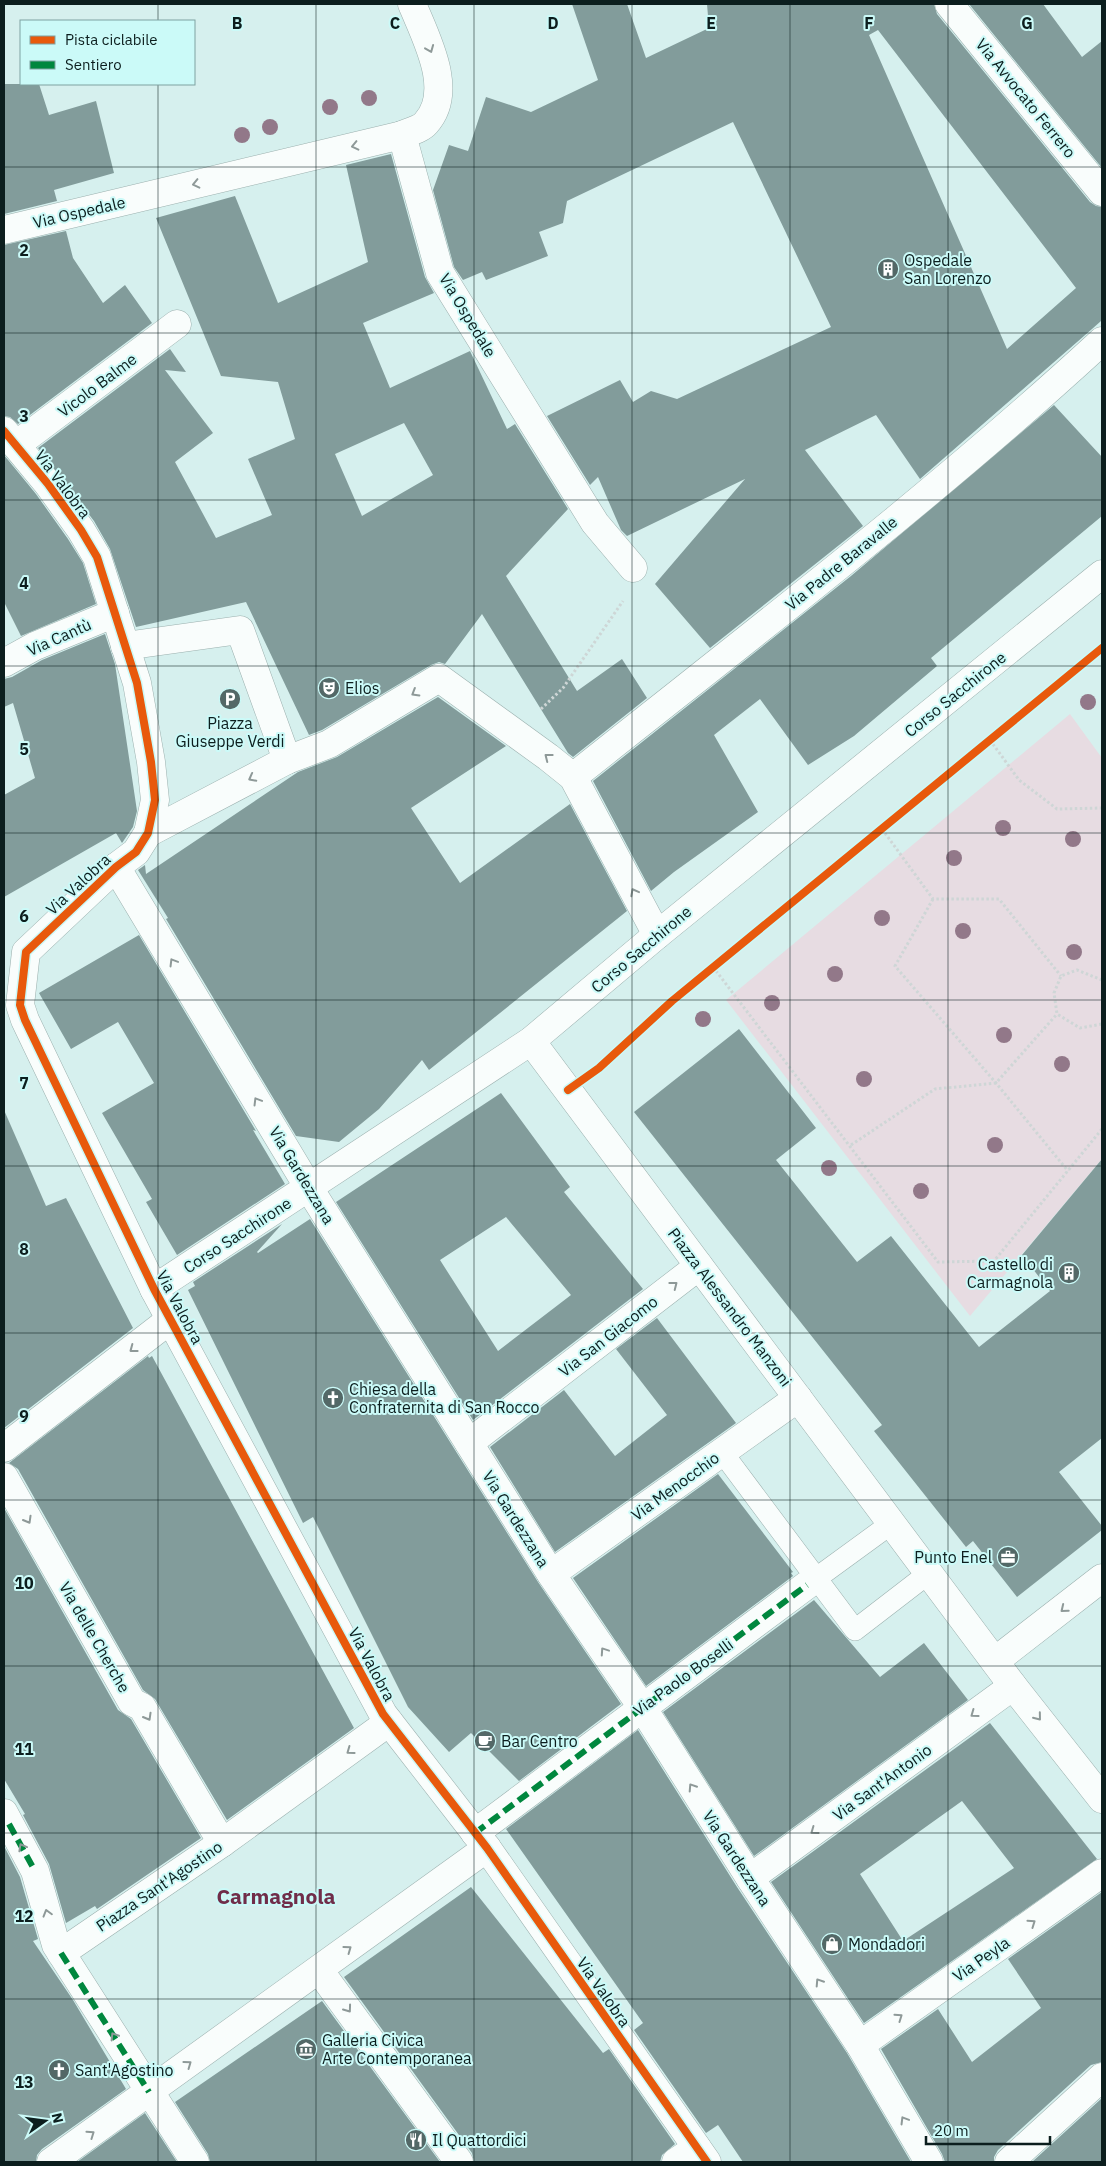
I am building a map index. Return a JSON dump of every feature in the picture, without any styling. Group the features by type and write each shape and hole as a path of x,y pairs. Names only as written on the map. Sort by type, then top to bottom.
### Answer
{"street":[{"path":"402,135 425,125 438,106 437,66 412,4"},
{"name":"Via Avvocato Ferrero","path":"949,4 1102,192"},
{"name":"Via Ospedale","path":"4,230 402,135 440,273 595,523 633,568"},
{"name":"Vicolo Balme","path":"10,438 177,324"},
{"name":"Via Padre Baravalle","path":"573,777 995,437 1102,341"},
{"name":"Via Valobra","path":"10,438 48,484 81,530 97,557 137,683 152,762 155,800 148,833 136,852 116,867 26,952 12,1007 154,1289 374,1697 389,1722 481,1841 694,2157"},
{"name":"Corso Sacchirone","path":"154,1289 531,1041 657,935 1102,574"},
{"name":"Via Cantù","path":"4,663 36,646 115,612"},
{"path":"125,646 240,630 287,760"},
{"path":"148,833 287,760 329,744 439,678 573,777 657,935"},
{"name":"Via Gardezzana","path":"116,867 309,1188 551,1574 642,1707 750,1878 860,2045 929,2162"},
{"name":"Piazza Alessandro Manzoni","path":"531,1041 1013,1686 1102,1799"},
{"name":"Via San Giacomo","path":"469,1443 700,1266"},
{"path":"4,1448 171,1319"},
{"name":"Via Menocchio","path":"551,1574 798,1398"},
{"name":"Via delle Cherche","path":"4,1478 132,1702 142,1707 222,1843"},
{"path":"995,1661 1102,1578"},
{"name":"Via Paolo Boselli","path":"481,1841 642,1707 812,1582"},
{"name":"Via Sant'Antonio","path":"750,1878 1013,1686"},
{"name":"Piazza Sant'Agostino","path":"61,1954 222,1843 389,1722"},
{"path":"6,1818 35,1871 56,1945 142,2098 195,2162"},
{"path":"51,2162 319,1970 481,1841"},
{"name":"Via Peyla","path":"860,2045 1102,1873"},
{"path":"319,1970 459,2162"},
{"path":"1010,2162 1102,2077"}],"lane":[{"path":"722,1452 812,1582 855,1630 929,1572"},
{"name":"Via Paolo Boselli","path":"812,1582 892,1523"}],"path":[{"path":"516,734 563,688 637,580 633,568"},
{"path":"990,740 1019,780 1057,809 1102,808"},
{"path":"882,829 934,899"},
{"path":"934,899 999,898 1061,976"},
{"path":"934,899 895,966 996,1083 1068,1171"},
{"path":"714,967 938,1262 994,1261 1102,1129"},
{"path":"850,1145 935,1089 996,1083 1057,1014 1054,993 1061,976 1077,970 1102,980"},
{"path":"1057,1014 1080,1028 1102,1024"}],"shaded area":[{"path":"1070,714 1102,758 1102,1159 970,1316 726,1000"}],"building":[{"name":"Ospedale San Lorenzo","path":"572,4 627,4 646,58 709,28 707,4 934,4 937,14 1090,202 1102,207 1102,323 1101,321 920,479 876,415 805,450 863,526 710,648 655,584 745,479 627,536 621,530 598,477 590,485 547,416 620,380 633,402 651,391 677,399 831,327 733,122 567,201 563,223 539,232 548,256 486,280 482,272 463,280 454,267 433,190 449,145 468,151 486,97 531,112 598,80","holes":["878,30 1076,288 1007,349 869,35"]},
{"path":"969,4 1043,4 1082,57 1102,41 1102,168"},
{"path":"4,84 39,85 49,115 96,101 114,173 54,190 57,201 4,214"},
{"path":"391,154 425,277 434,293 363,323 390,388 470,351 507,429 515,424 568,509 506,576 577,691 622,659 647,698 573,757 568,753 482,614 445,664 439,662 431,665 322,730 309,735 246,602 136,627 110,549 94,521 38,448 170,349 186,372 165,370 213,433 175,462 216,538 272,515 248,459 295,439 278,382 221,376 156,218 235,196 278,303 368,262 346,165","holes":["404,423 433,475 362,516 335,454"]},
{"path":"66,231 73,258 103,303 125,285 152,323 18,424 10,417 4,416 4,245"},
{"path":"1054,405 1102,457 1102,516 931,658 937,666 854,736 808,765 760,699 714,735 758,812 674,872 651,891 593,781 851,576"},
{"path":"4,455 36,494 83,563 96,604 21,636 4,602"},
{"path":"105,634 115,664 137,811 133,827 122,843 116,833 4,897 4,795 35,778 13,703 4,707 4,679 12,677 42,660"},
{"path":"438,697 506,746 411,808 460,883 570,804 627,911 429,1070 422,1060 379,1109 339,1142 296,1136 138,870 145,865 146,874 298,772 337,757"},
{"path":"139,935 256,1131 253,1130 285,1184 177,1255 146,1202 152,1199 102,1113 154,1083 118,1022 71,1049 39,993"},
{"path":"739,1029 816,1128 776,1160 857,1262 891,1236 979,1347 1050,1291 1022,1255 1102,1159 1102,1438 1059,1472 1102,1526 1102,1530 1017,1597 973,1541 966,1547 874,1431 882,1425 634,1112"},
{"path":"501,1093 570,1187 564,1192 643,1289 473,1420 336,1202","holes":["506,1217 571,1295 498,1351 440,1260"]},
{"path":"4,1110 46,1206 66,1198 133,1328 4,1428"},
{"path":"310,1219 538,1582 621,1704 519,1781 471,1733 449,1752 408,1707 313,1517 303,1523 188,1290 195,1286 193,1282 282,1224 258,1253"},
{"path":"657,1318 736,1423 555,1552 490,1447 564,1390 615,1456 667,1415 616,1349"},
{"path":"148,1356 149,1358 152,1356 354,1728 227,1820 155,1699 143,1690 18,1469 9,1463"},
{"path":"718,1474 793,1572 791,1573 793,1576 646,1686 573,1578"},
{"path":"4,1508 118,1710 131,1719 201,1838 97,1909 95,1906 66,1923 49,1864 23,1815 25,1814 4,1779"},
{"path":"814,1600 880,1677 924,1643 968,1700 754,1856 663,1712"},
{"path":"990,1723 1097,1859 864,2023 771,1882","holes":["962,1801 1014,1868 903,1941 860,1874"]},
{"path":"638,1730 737,1887 847,2053 911,2162 743,2162 718,2125 706,2133 634,2030 643,2023 506,1829"},
{"name":"Sant'Agostino","path":"4,1846 20,1877 38,1939 33,1941 73,2000 126,2089 42,2149 37,2155 36,2162 4,2162"},
{"path":"471,1887 603,2053 609,2049 675,2144 662,2155 660,2162 474,2162 472,2153 344,1977"},
{"path":"1102,1892 1102,2062 1091,2065 998,2150 994,2157 994,2162 945,2162 881,2049 938,2009 972,2062 1041,2008 1008,1959"},
{"path":"322,2001 440,2162 210,2162 208,2154 175,2102"},
{"path":"1101,2099 1102,2162 1032,2162"},
{"path":"145,2113 177,2162 77,2162"}],"marked path":[{"path":"475,1833 807,1585"},
{"path":"9,1824 35,1871"},
{"path":"61,1953 149,2092"}],"cycle path":[{"path":"4,431 48,484 81,530 97,557 137,683 151,762 155,800 148,833 136,852 116,867 26,952 20,1005 25,1020 154,1289 383,1714 487,1848 707,2162"},
{"path":"568,1090 599,1068 672,1001 1102,648"}],"place":[{"name":"Ospedale San Lorenzo","path":"888,269"},
{"name":"Elios","path":"329,688"},
{"name":"Piazza Giuseppe Verdi","path":"230,699"},
{"name":"Castello di Carmagnola","path":"1069,1273"},
{"name":"Chiesa della Confraternita di San Rocco","path":"333,1398"},
{"name":"Punto Enel","path":"1008,1557"},
{"name":"Bar Centro","path":"485,1741"},
{"name":"Mondadori","path":"832,1944"},
{"name":"Galleria Civica Arte Contemporanea","path":"306,2049"},
{"name":"Sant'Agostino","path":"59,2070"},
{"name":"Il Quattordici","path":"416,2140"}],"district":[{"name":"Carmagnola","path":"276,1896"}]}
